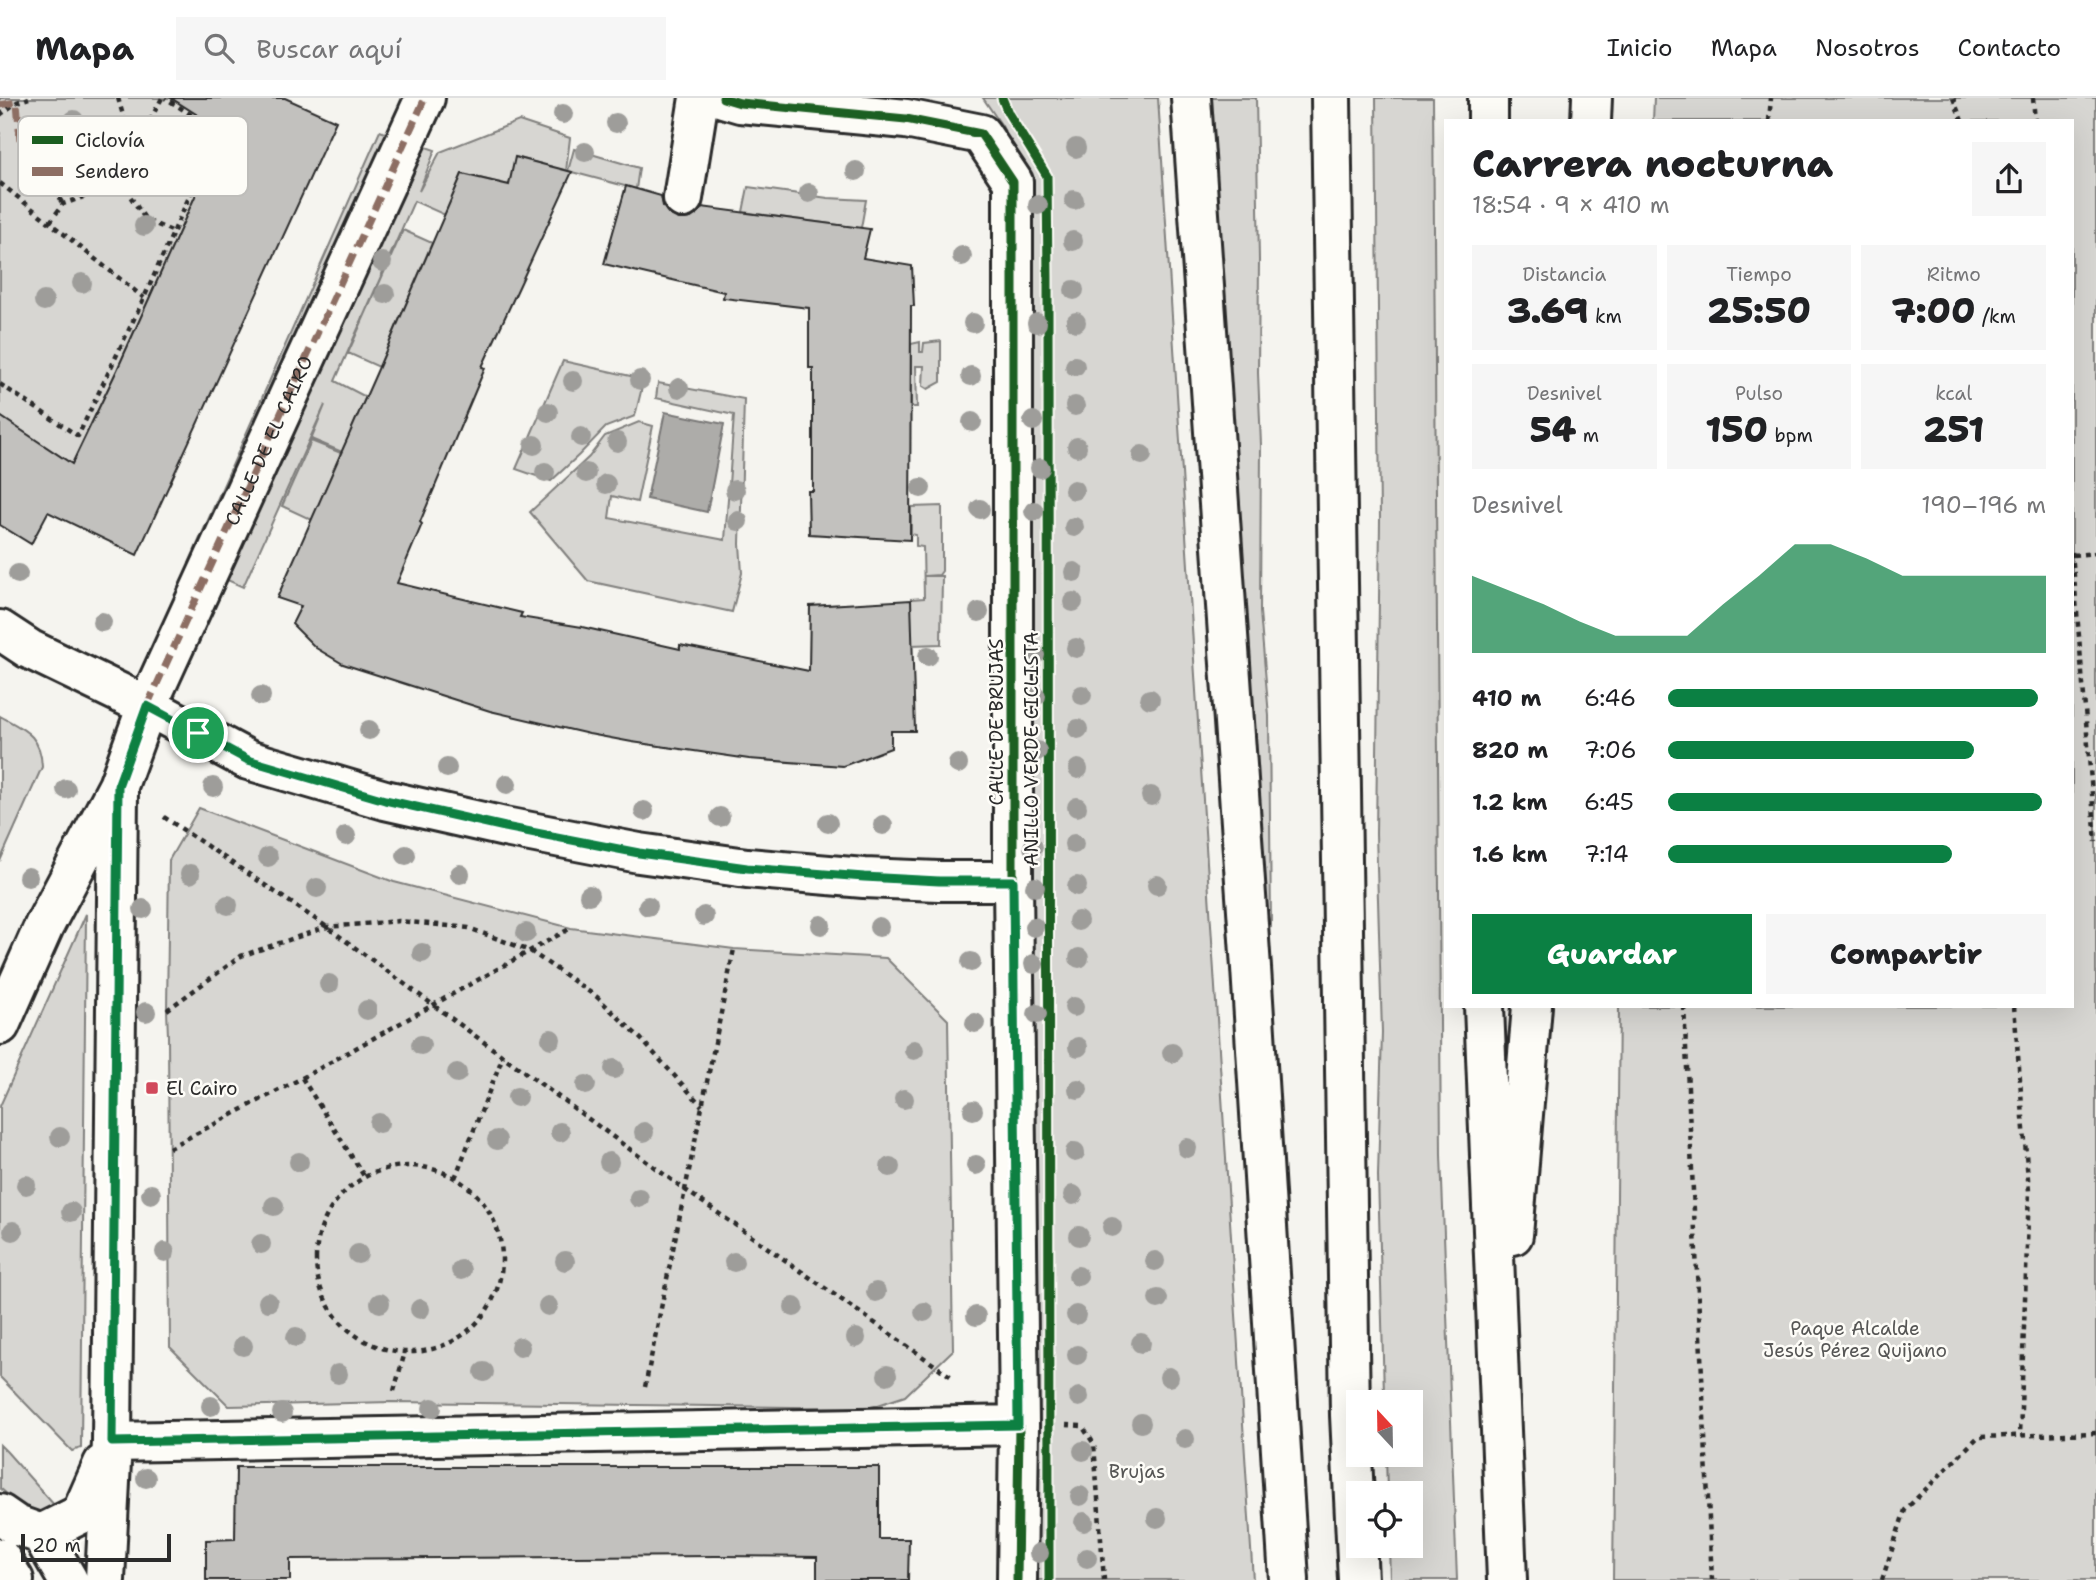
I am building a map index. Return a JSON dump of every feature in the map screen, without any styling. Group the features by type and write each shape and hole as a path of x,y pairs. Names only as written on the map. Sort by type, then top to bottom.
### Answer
{"main road":[{"name":"CALLE DE EL CAIRO","path":"0,1025 44,926 118,786 147,706 425,98"},
{"path":"684,198 699,98"},
{"name":"CALLE DE BRUJAS","path":"723,98 740,103 906,119 981,134 1013,182 1017,1580"},
{"path":"1191,98 1250,955 1289,1580"},
{"path":"1331,98 1350,1401 1358,1580"},
{"path":"1488,98 1488,119"},
{"path":"1591,119 1592,98"},
{"path":"0,630 29,649 147,706 248,760 385,800 639,853 747,868 939,881 1013,881"},
{"name":"CALLE DE EL CAIRO","path":"105,1580 112,1442 118,786"},
{"path":"1484,1008 1507,1580"},
{"path":"1499,1408 1532,1008"},
{"path":"41,1534 81,1514 112,1442 1018,1425"},
{"path":"0,1514 16,1525 41,1534 68,1580"},
{"path":"0,1558 14,1580"}],"path":[{"path":"0,115 17,102 29,98"},
{"path":"118,98 123,116"},
{"path":"153,116 163,98 192,116"},
{"path":"1769,119 1771,98"},
{"path":"1953,98 1961,119"},
{"path":"2033,98 2035,119"},
{"path":"0,183 144,298"},
{"path":"58,196 63,204"},
{"path":"50,222 63,204 87,196"},
{"path":"130,196 146,220 174,232"},
{"path":"0,384 78,436 190,196"},
{"path":"2074,554 2096,553"},
{"path":"2074,578 2096,842"},
{"path":"118,786 327,927 684,1189 1018,1425 1082,1426 1094,1444 1104,1580"},
{"path":"167,1010 241,956 327,927 399,920 469,928 530,951 597,997 641,1039 702,1106"},
{"path":"169,1149 571,928"},
{"path":"636,1433 734,949"},
{"path":"1684,1008 1712,1580"},
{"path":"2014,1008 2029,1191 2020,1435"},
{"path":"455,1178 503,1056"},
{"path":"302,1078 364,1176"},
{"path":"394,1166 426,1167 455,1178 479,1197 496,1224 502,1254 499,1285 485,1313 463,1335 435,1349 405,1352 375,1346 349,1331 329,1308 318,1280 316,1250 324,1220 341,1195 364,1176 394,1166"},
{"path":"391,1402 405,1352"},
{"path":"1882,1580 1905,1510 1978,1437 2096,1433"}],"green space":[{"path":"0,98 171,98 199,116 18,116 18,196 195,196 72,464 0,416"},
{"name":"Brujas","path":"983,98 1158,98 1253,1580 1028,1580 1024,171 1002,126"},
{"path":"1204,98 1256,98 1261,445 1260,612 1269,716 1271,927 1264,902"},
{"path":"1376,98 1433,98 1441,1155 1457,1580 1390,1580 1389,1558 1423,1558 1423,1481 1387,1481 1386,1467 1423,1467 1423,1390 1384,1390 1378,1176 1382,1032 1376,834 1380,520"},
{"name":"Paque Alcalde Jesús Pérez Quijano","path":"1654,98 2096,98 2096,1580 1613,1580 1619,1008 2074,1008 2074,119 1653,119"},
{"path":"519,121 570,138 566,171 516,157 509,185 462,174 445,215 414,201 335,381 366,397 342,452 311,439 325,405 243,587 189,563 380,131 435,150 419,191 440,152"},
{"path":"574,149 639,168 636,189 568,171"},
{"path":"748,187 828,198 866,200 861,228 743,212"},
{"path":"403,230 432,243 379,367 348,353"},
{"path":"941,341 941,382 928,389 923,386 924,366 916,366 917,407 911,407 911,344 920,342 920,352 923,352 924,343"},
{"path":"563,361 644,379 635,416 606,427 551,481 516,469"},
{"path":"658,383 744,399 740,544 742,573 732,612 588,581 530,512 589,457 605,436 639,422 653,426 637,502 612,496 609,518 725,540 734,415 656,398"},
{"path":"311,441 341,453 312,520 282,506"},
{"path":"942,506 942,571 939,575 924,576 942,576 941,644 911,645 911,599 924,598 923,547 916,546 916,535 911,534 911,507"},
{"path":"0,716 35,740 42,767 0,861"},
{"path":"199,808 394,882 571,928 734,949 886,958 948,1020 953,1350 905,1396 869,1408 391,1402 229,1406 170,1347 167,1010 169,860"},
{"path":"86,914 81,1448 72,1451 0,1377 0,1106"},
{"path":"0,1445 63,1515 38,1521 0,1488"}],"shaded area":[{"path":"665,412 724,424 707,512 647,499"}],"building":[{"path":"171,98 285,98 336,121 137,555 48,512 31,544 0,525 0,416 72,464 195,196 248,196 248,116 199,116"},
{"path":"515,157 572,172 482,367 485,368 397,583 522,613 520,617 809,671 810,606 911,600 915,731 891,731 891,748 843,766 749,759 589,734 490,711 343,664 316,648 292,624 301,606 277,598 462,174 509,185"},
{"path":"626,186 661,196 663,206 669,214 679,219 691,218 702,207 870,229 863,258 912,266 914,306 911,306 910,540 809,534 808,491 813,491 813,368 809,368 809,308 723,298 724,292 604,264"},
{"path":"236,1467 879,1467 879,1539 909,1539 908,1580 817,1580 817,1557 717,1556 290,1559 290,1580 206,1580 206,1540 235,1539"}],"marked path":[{"path":"147,706 425,98"},
{"path":"0,105 17,102 18,116"},
{"path":"112,1442 1019,1425"}],"cycle path":[{"name":"ANILLO VERDE CICLISTA","path":"723,98 740,103 906,119 981,134 1013,182 1013,881 1019,1425 1017,1580"},
{"name":"ANILLO VERDE CICLISTA","path":"1002,98 1008,113 1047,176 1049,1580"}],"place":[{"name":"El Cairo","path":"152,1088"}],"route":[{"path":"147,706 198,733 248,760 385,800 639,853 747,868 864,877 1013,881 1018,1425 112,1442 118,786 147,706"}]}
